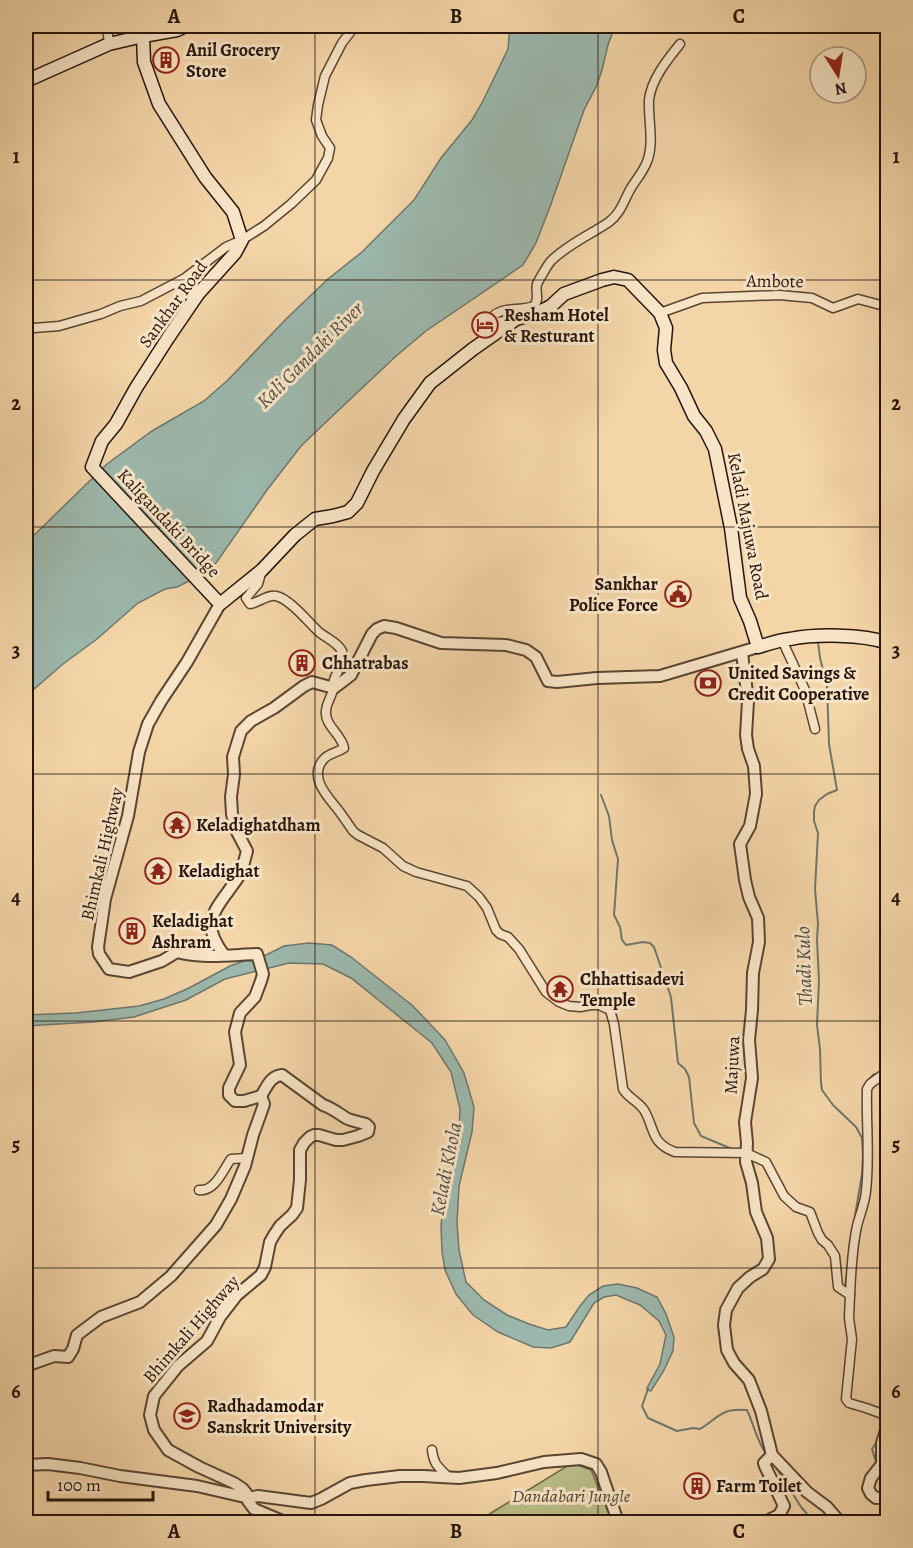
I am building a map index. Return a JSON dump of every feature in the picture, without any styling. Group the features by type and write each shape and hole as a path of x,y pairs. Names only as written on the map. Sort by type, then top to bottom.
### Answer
{"main road":[{"path":"26,81 109,44 177,30 186,26"},
{"path":"143,36 144,62 159,104 205,177 233,212 242,240"},
{"name":"Sankhar Road","path":"92,467 102,441 116,424 168,338 198,294 235,253 242,240"},
{"path":"220,604 262,570 295,535 315,519 348,512 357,503 399,427 430,383 516,319 551,306 564,294 614,277 628,280 660,314"},
{"name":"Keladi Majuwa Road","path":"660,314 666,328 664,350 666,363 694,416 706,430 715,448 731,528 740,598 758,647"},
{"name":"Kaligandaki Bridge","path":"92,467 220,604"},
{"path":"758,647 803,637 846,636 888,643"}],"street":[{"path":"108,26 109,44"},
{"path":"26,327 59,326 141,301 185,278 226,247 264,226 291,204 316,180 328,158 330,148 316,120 318,105 325,76 342,43 355,26"},
{"path":"516,319 489,322 493,316 505,310 534,306 538,299 537,284 551,261 609,221 624,204 647,162 650,151 649,101 651,90 667,60 680,45"},
{"name":"Ambote","path":"660,314 702,298 778,295 812,298 833,308 858,299 888,307"},
{"path":"262,570 258,584 246,598 247,601 250,604 270,596 280,598 301,613 341,649 343,659 341,668 333,680 334,688 326,712 330,724 343,741 344,748 324,758 319,777 323,792 353,831 383,849 403,866 466,886 479,897 487,908 496,930 519,949 546,993 570,1006 599,1005 610,1010 623,1089 644,1110 653,1133 665,1148 675,1152 746,1153 766,1162 784,1196 796,1207 810,1212 818,1233 835,1256 838,1287 849,1294"},
{"name":"Bhimkali Highway","path":"220,604 148,724 140,752 129,816 105,899 98,947 99,954 109,969 129,972 162,961 177,952 190,955 257,955 263,974 255,997 240,1013 235,1032 240,1065 229,1088 229,1095 235,1101 261,1096 271,1079 282,1075 322,1105 354,1121 366,1124 369,1130 343,1140 314,1135 304,1143 300,1150 297,1208 280,1226 270,1242 261,1275 237,1295 220,1317 207,1341 178,1366 154,1396 150,1415 154,1430 168,1450 234,1483 248,1494 250,1504 254,1509 285,1522"},
{"path":"334,688 351,675 372,634 384,626 441,643 506,645 526,650 536,657 548,681 557,682 660,676 758,647"},
{"path":"782,640 805,690 815,729"},
{"name":"Majuwa","path":"741,652 748,701 746,735 754,766 756,794 750,826 740,844 744,880 758,918 759,942 753,973 749,1040 752,1078 745,1122 746,1162 756,1212 767,1238 769,1259 763,1269 738,1288 726,1310 724,1325 727,1350 734,1363 749,1380 761,1411 772,1455"},
{"path":"224,955 212,934 210,920 218,904 240,875 247,851 236,830 231,797 234,774 233,757 242,731 251,721 274,708 303,686 312,682 334,688"},
{"path":"883,1075 867,1089 869,1154 864,1203 852,1258 849,1294 852,1339 846,1399 849,1403 884,1414"},
{"path":"26,1365 54,1356 68,1357 73,1349 76,1335 101,1317 140,1302 171,1276 216,1225 231,1199 247,1158 264,1104 261,1096"},
{"path":"199,1190 204,1191 213,1185 231,1159 247,1158"},
{"path":"888,1424 882,1443 882,1464 868,1488 876,1498 888,1498"},
{"path":"432,1450 435,1463 450,1479"},
{"path":"767,1522 779,1515 784,1506 764,1463 772,1455 840,1522"},
{"path":"26,1465 48,1464 80,1468 120,1476 197,1485 249,1498 258,1496 311,1503 321,1500 350,1483 366,1480 400,1476 450,1479 497,1473 544,1462 581,1459 596,1464 605,1481 617,1519 622,1522"}],"green space":[{"name":"Dandabari Jungle","path":"572,1463 591,1470 615,1522 478,1522 491,1513"}],"water":[{"name":"Kali Gandaki River","path":"510,26 615,26 597,85 584,110 536,243 523,265 426,331 395,357 301,446 216,563 191,580 177,587 165,589 138,603 26,696 26,543 107,464 152,431 204,401 228,380 286,319 328,279 362,252 414,200 441,158 472,120 482,103 508,49"},
{"path":"309,943 332,945 351,957 413,1006 445,1040 464,1073 474,1107 472,1132 459,1186 457,1223 459,1250 466,1282 484,1300 507,1315 548,1330 566,1327 589,1295 603,1286 618,1284 637,1288 657,1297 674,1337 673,1351 651,1391 647,1388 660,1364 666,1335 659,1321 640,1305 616,1295 604,1297 594,1303 570,1342 551,1348 533,1347 498,1332 473,1315 456,1294 445,1270 441,1225 447,1180 459,1129 460,1109 451,1072 432,1043 351,978 323,964 289,963 225,979 186,1000 134,1017 26,1026 26,1015 76,1013 139,1006 164,999 230,966 266,955 284,946"}],"waterway":[{"name":"Thadi Kulo","path":"818,642 827,685 829,744 837,790 819,800 814,812 818,833 815,889 819,981 817,1025 822,1090 833,1105 856,1127 862,1138 862,1174 854,1222"},
{"path":"601,795 609,816 612,840 618,859 614,915 620,927 622,940 626,945 643,942 650,943 654,947 671,997 678,1063 689,1077 694,1123 701,1136 732,1149"},
{"path":"867,1082 874,1074 879,1075"},
{"name":"Thadi Kulo","path":"845,1287 848,1263"},
{"name":"Keladi Khola","path":"648,1389 642,1406 648,1418 677,1431 700,1429 721,1414 731,1410 747,1410 767,1455"},
{"path":"882,1416 882,1429"},
{"path":"877,1465 872,1449 878,1440"},
{"name":"Keladi Khola","path":"774,1464 801,1507 814,1522"}],"place":[{"name":"Anil Grocery Store","path":"166,60"},
{"name":"Resham Hotel & Resturant","path":"485,325"},
{"name":"Sankhar Police Force","path":"678,594"},
{"name":"Chhatrabas","path":"302,663"},
{"name":"United Savings & Credit Cooperative","path":"708,683"},
{"name":"Keladighatdham","path":"177,825"},
{"name":"Keladighat","path":"158,871"},
{"name":"Keladighat Ashram","path":"132,931"},
{"name":"Chhattisadevi Temple","path":"560,989"},
{"name":"Radhadamodar Sanskrit University","path":"187,1416"},
{"name":"Farm Toilet","path":"697,1486"}]}
